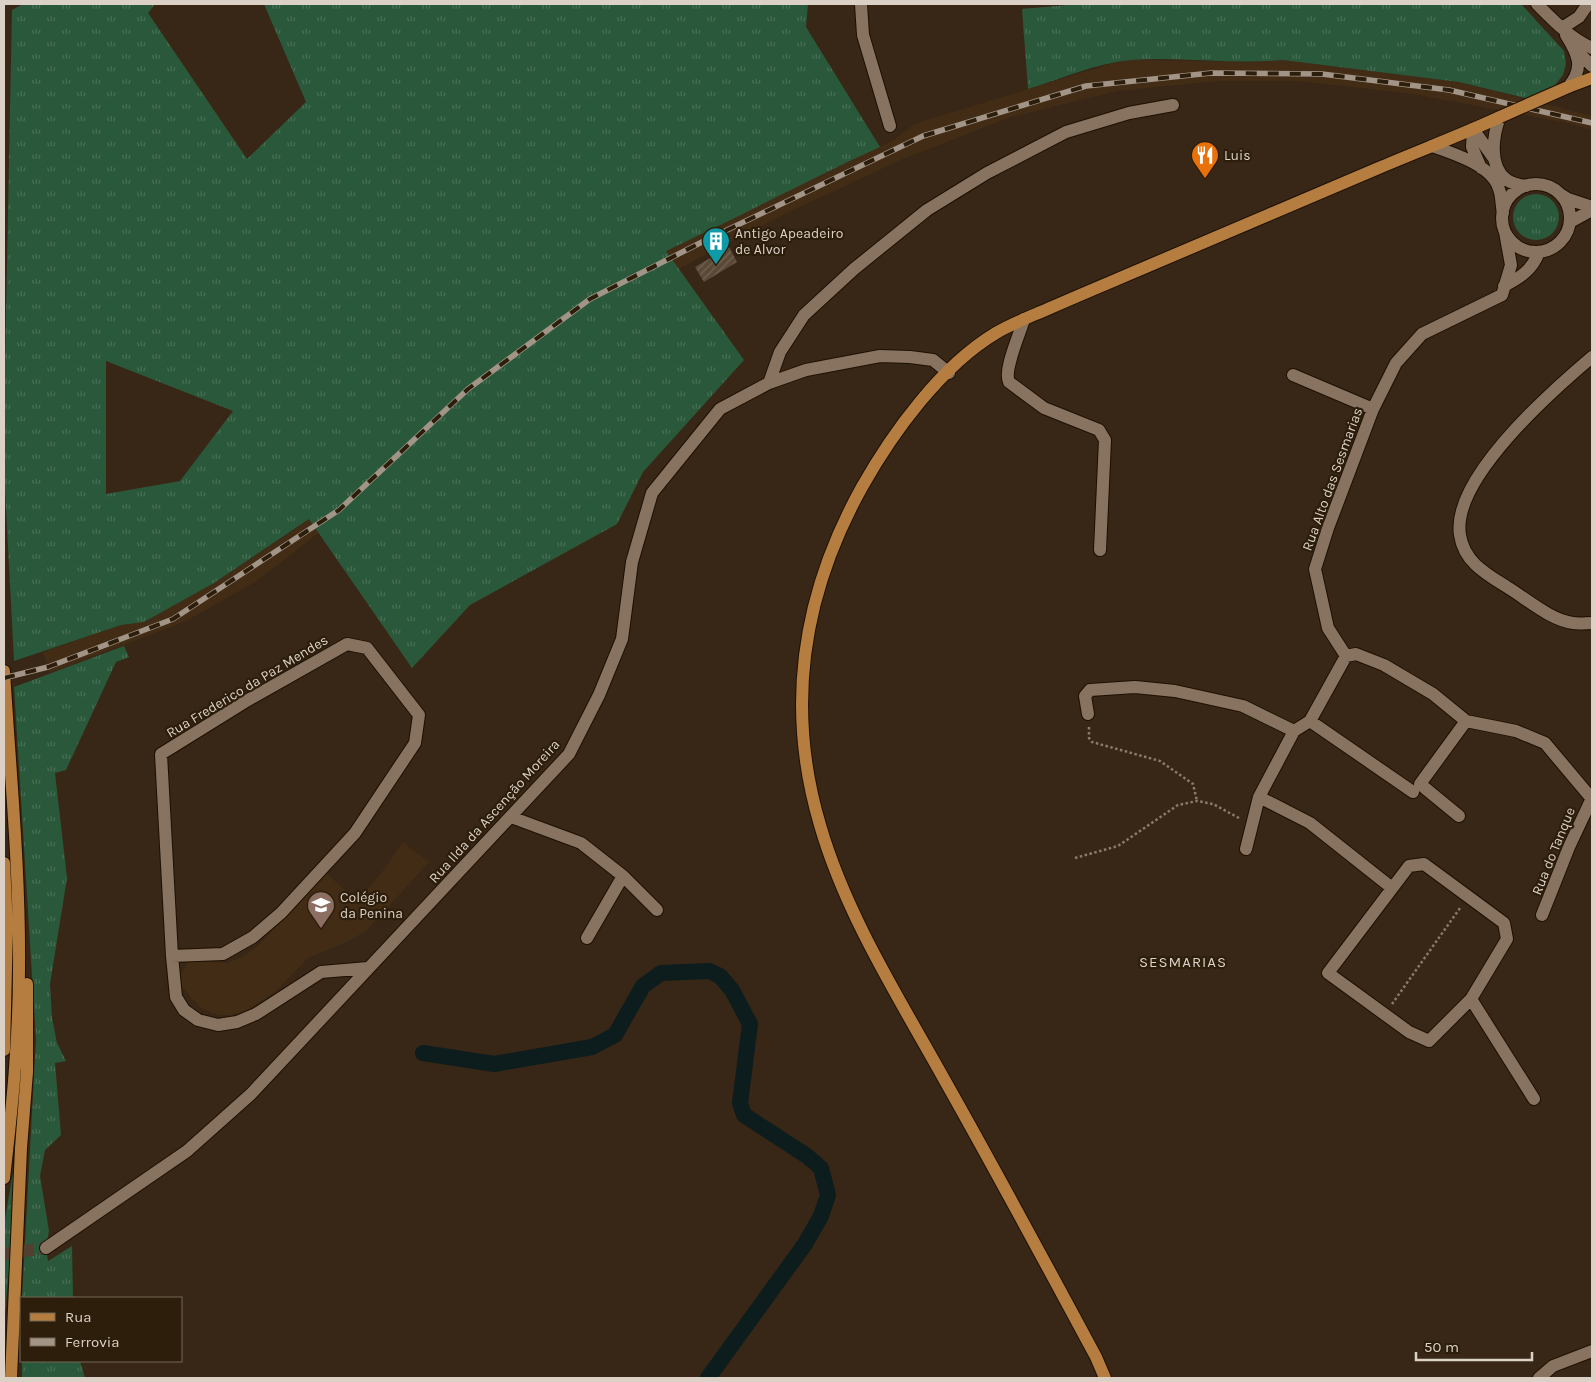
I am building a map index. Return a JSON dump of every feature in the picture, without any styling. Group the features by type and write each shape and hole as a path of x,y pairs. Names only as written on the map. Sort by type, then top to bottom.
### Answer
{"main road":[{"path":"1104,1378 1096,1357 1021,1217 871,947 836,870 820,825 807,764 802,716 803,666 811,616 826,562 854,502 882,451 916,405 948,372 992,335 1024,318 1592,78"},
{"path":"4,671 18,882 25,951 27,1072 21,1148 11,1378"},
{"path":"4,864 7,927 4,1050"},
{"path":"4,1178 13,1106 18,1039 18,882"}],"street":[{"path":"861,4 863,35 890,126"},
{"path":"1537,4 1562,28 1580,42 1592,48"},
{"path":"1562,28 1579,17 1588,4"},
{"path":"1562,28 1584,60 1592,66"},
{"path":"1568,87 1576,78 1579,61 1574,47"},
{"path":"769,383 780,352 804,315 854,269 927,210 987,173 1066,132 1129,113 1173,105"},
{"path":"1500,117 1495,129 1495,160 1499,174 1512,183 1526,186"},
{"path":"1473,129 1495,160"},
{"path":"1473,129 1472,147 1480,168"},
{"path":"1432,146 1458,154 1480,168 1499,188 1511,265 1504,286"},
{"path":"1503,213 1510,196 1526,186 1534,184 1551,188 1568,199 1592,208"},
{"path":"1551,188 1565,201 1570,222"},
{"path":"1505,232 1518,247 1526,251 1539,252 1555,247 1563,239 1570,222 1592,208"},
{"name":"Rua Alto das Sesmarias","path":"1346,656 1328,628 1315,569 1328,528 1373,410 1396,363 1422,334 1502,295 1504,286 1524,276 1535,264 1539,252"},
{"path":"1024,318 1008,366 1006,377 1009,382 1044,408 1099,430 1105,440 1100,550"},
{"name":"Rua Ilda da Ascenção Moreira","path":"46,1248 187,1151 251,1094 569,754 599,694 622,639 632,562 652,493 720,409 769,383 806,370 880,356 933,360 948,372"},
{"path":"1592,357 1527,416 1485,468 1469,492 1462,513 1460,535 1469,557 1479,570 1555,617 1573,624 1592,623"},
{"path":"1292,375 1373,410"},
{"name":"Rua Frederico da Paz Mendes","path":"172,956 223,954 253,937 281,913 355,834 415,743 419,715 366,648 347,644 248,700 161,754 172,956 176,997 184,1010 198,1020 218,1025 236,1022 256,1014 321,972 368,968"},
{"path":"1246,849 1258,797 1294,731 1310,721 1346,656 1356,654 1384,665 1433,694 1466,721 1516,731 1545,743 1592,798"},
{"path":"1088,714 1085,696 1090,690 1135,687 1175,691 1243,706 1294,731"},
{"path":"1310,721 1413,792 1459,816"},
{"path":"1413,792 1466,721"},
{"path":"1258,797 1310,822 1392,888"},
{"name":"Rua do Tanque","path":"1542,915 1569,847 1592,798"},
{"path":"511,817 581,843 623,876 657,910"},
{"path":"1424,864 1504,923 1507,939 1471,999 1429,1041 1409,1032 1328,973 1392,888 1409,866 1424,864"},
{"path":"587,938 623,876"},
{"path":"1471,999 1534,1099"},
{"path":"1538,1378 1554,1366 1592,1351"}],"path":[{"path":"1088,714 1089,738 1092,742 1160,761 1193,784 1197,801"},
{"path":"1076,858 1118,846 1178,805 1197,801 1212,804 1252,824"},
{"path":"1384,1015 1468,897"}],"shaded area":[{"path":"1131,60 1255,62 1283,60 1459,82 1592,116 1592,130 1568,123 1413,94 1299,81 1218,81 1117,91 1008,118 903,159 791,211 695,260 615,305 255,582 186,621 50,673 43,652 121,625 144,622 214,583 300,526 665,251 814,177 894,140 914,124 1110,64"},
{"name":"Colégio da Penina","path":"403,842 429,862 367,930 351,940 308,958 276,991 244,1012 220,1015 209,1012 199,1006 182,987 181,975 187,963 196,961 227,963 242,957 257,947 326,873 357,901 386,867"}],"green space":[{"path":"23,4 155,4 148,13 247,159 306,102 264,4 808,4 806,27 880,147 666,251 744,360 643,472 617,524 470,605 412,668 309,519 214,583 144,622 121,625 14,661 4,471 12,10","holes":["106,361 233,411 180,481 106,494"]},
{"path":"1079,4 1521,4 1564,51 1566,64 1563,75 1555,85 1525,98 1459,82 1283,60 1245,62 1169,59 1131,60 1105,64 1028,89 1022,9"},
{"path":"1531,194 1541,194 1555,204 1559,217 1555,230 1549,236 1541,240 1531,240 1517,230 1513,222 1513,212 1523,198"},
{"path":"124,646 129,657 116,662 66,770 55,773 67,878 50,984 52,1018 57,1043 66,1061 55,1063 61,1135 45,1150 40,1176 49,1231 46,1248 48,1261 72,1246 73,1297 22,1297 36,1039 14,687"},
{"path":"15,1160 19,1161 4,1324 4,1225"},
{"path":"22,1362 80,1362 85,1378 22,1378"}],"building":[{"name":"Antigo Apeadeiro de Alvor","path":"729,247 737,262 704,282 695,267"}],"waterway":[{"path":"423,1053 494,1064 592,1047 615,1035 643,986 661,973 709,971 720,976 732,990 750,1024 740,1103 744,1115 807,1156 821,1168 828,1195 821,1216 805,1244 708,1378"}],"tunnel":[{"path":"4,1254 46,1248"}],"railway":[{"path":"4,678 48,667 173,619 339,510 468,389 590,299 702,242 923,136 1086,86 1211,73 1322,74 1449,90 1592,123"}],"place":[{"name":"Luis","path":"1205,179"},
{"name":"Antigo Apeadeiro de Alvor","path":"716,265"},
{"name":"Colégio da Penina","path":"321,929"}],"district":[{"name":"SESMARIAS","path":"1183,962"}]}
